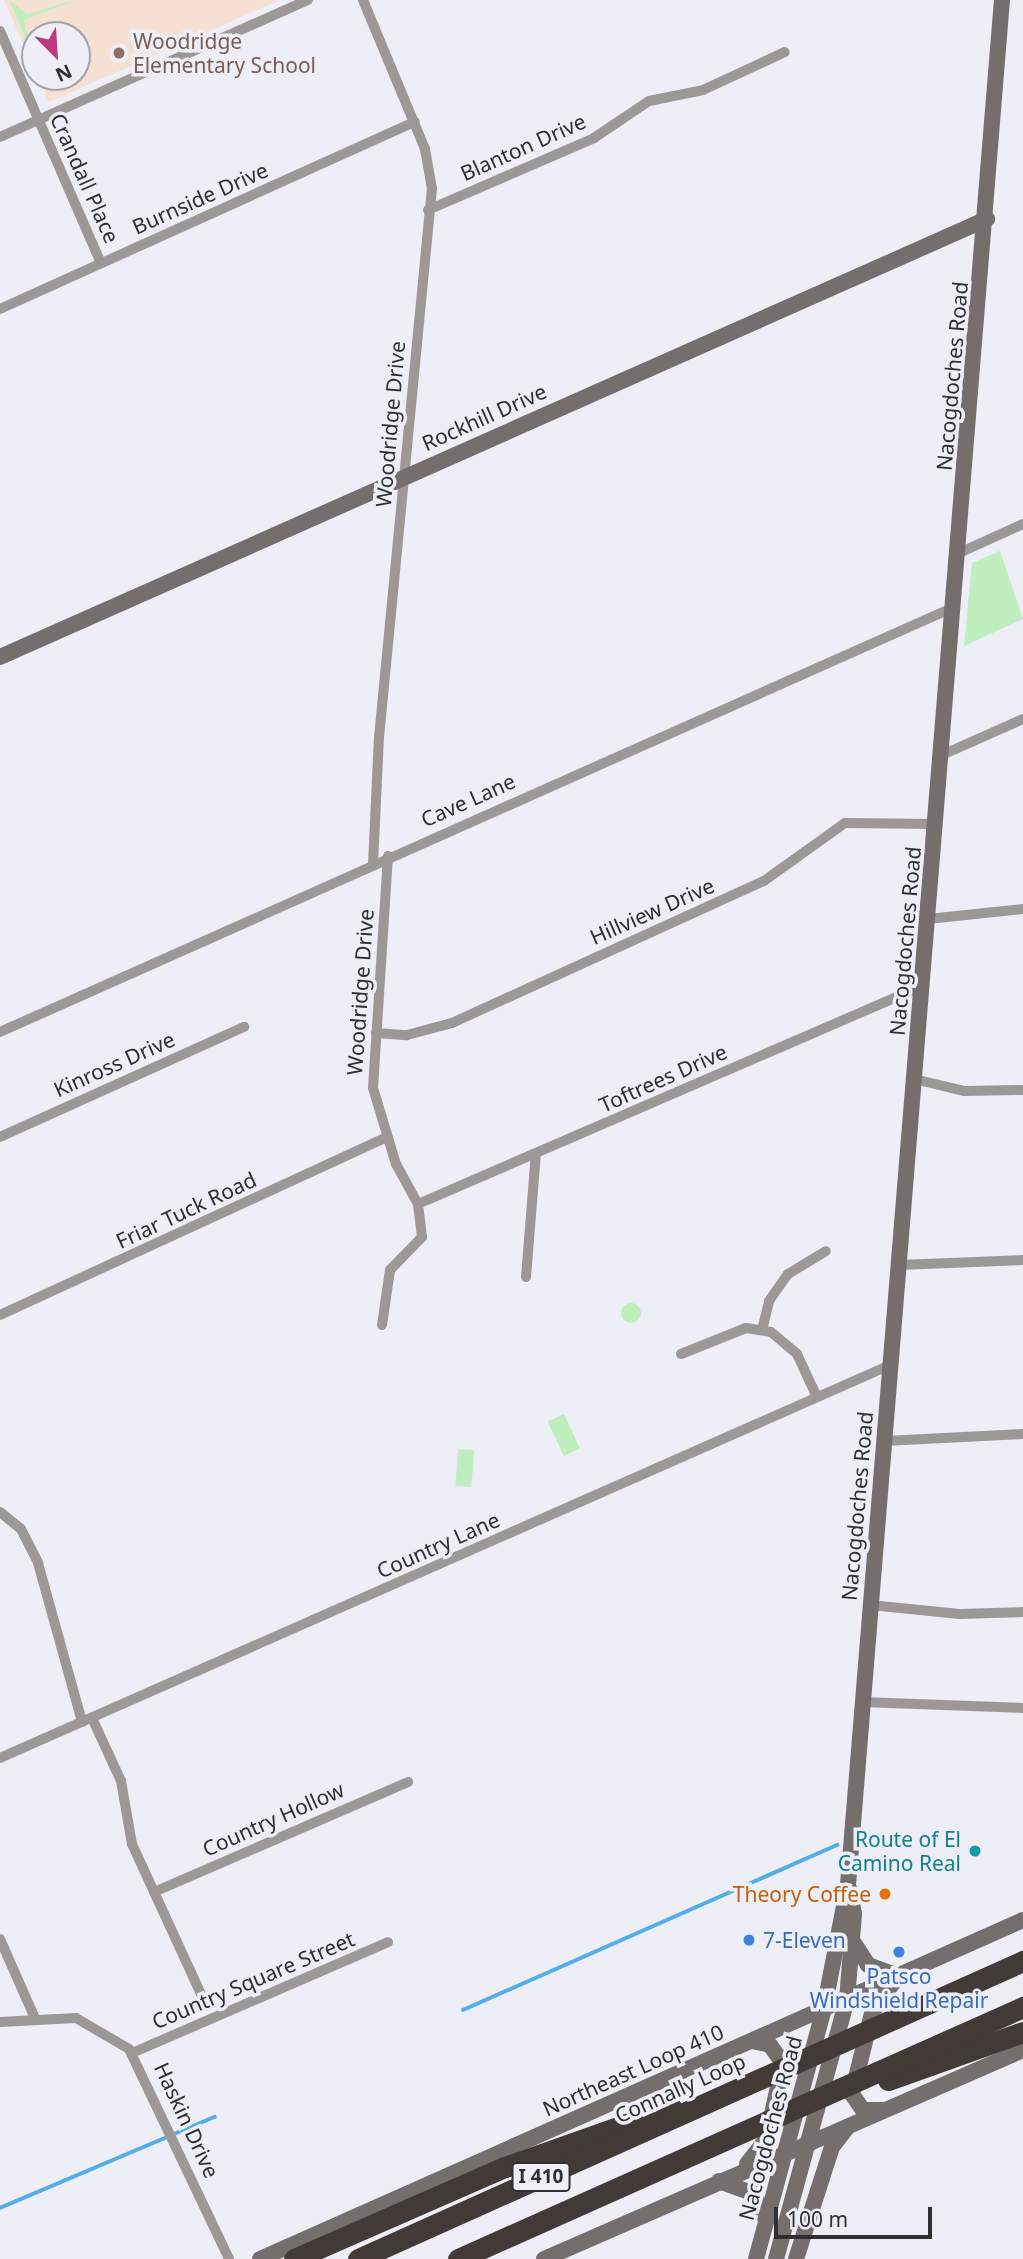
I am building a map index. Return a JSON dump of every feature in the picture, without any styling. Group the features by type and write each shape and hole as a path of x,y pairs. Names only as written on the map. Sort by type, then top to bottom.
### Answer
{"highway":[{"name":"Connally Loop","path":"358,2259 1023,1961"},
{"name":"I 410","path":"458,2259 706,2148 915,2063 1023,2007"},
{"path":"915,2063 1023,2032"},
{"path":"294,2259 564,2143 725,2095"}],"main road":[{"name":"Nacogdoches Road","path":"756,2259 824,2008 848,1885 987,219 1002,0"},
{"name":"Rockhill Drive","path":"0,657 987,219"},
{"name":"Nacogdoches Road","path":"776,2259 813,2139 847,1999 852,1939 848,1885"},
{"name":"Northeast Loop 410","path":"260,2259 1023,1920"},
{"path":"852,1939 869,1966 899,1976 872,2012 852,2094 863,2110 886,2110"},
{"path":"737,2172 767,2138 783,2063 770,2045 753,2041"},
{"path":"544,2259 786,2150 850,2126 1023,2050"},
{"path":"796,2259 832,2147 850,2126"},
{"path":"719,2181 754,2194 767,2222"}],"street":[{"path":"0,137 308,0"},
{"name":"Woodridge Drive","path":"363,0 415,122 432,171 406,475 379,737 373,863"},
{"name":"Crandall Place","path":"0,30 101,263"},
{"name":"Blanton Drive","path":"428,211 594,138 636,107 703,90 785,52"},
{"name":"Burnside Drive","path":"0,309 415,122"},
{"path":"959,554 1023,524"},
{"name":"Cave Lane","path":"0,1032 388,856 954,607"},
{"path":"942,755 1023,719"},
{"name":"Hillview Drive","path":"376,1033 407,1035 452,1023 764,881 845,823 936,824"},
{"name":"Woodridge Drive","path":"388,856 373,1088 387,1137 418,1204"},
{"path":"928,919 1023,909"},
{"name":"Toftrees Drive","path":"418,1204 922,986"},
{"name":"Kinross Drive","path":"0,1136 244,1027"},
{"path":"914,1079 964,1091 1023,1090"},
{"name":"Friar Tuck Road","path":"0,1315 387,1137"},
{"path":"526,1278 536,1154"},
{"path":"382,1325 390,1270 422,1237 418,1204"},
{"path":"762,1330 769,1301 788,1274 826,1251"},
{"path":"899,1265 1023,1260"},
{"path":"681,1354 732,1332 762,1330 788,1342 817,1397"},
{"name":"Country Lane","path":"0,1758 890,1365"},
{"path":"884,1441 1023,1434"},
{"path":"0,1512 21,1529 38,1563 87,1720 121,1781 127,1828 205,2003"},
{"path":"870,1605 960,1614 1023,1612"},
{"path":"862,1702 1023,1708"},
{"name":"Country Hollow","path":"154,1892 408,1782"},
{"path":"0,1939 34,2016"},
{"name":"Country Square Street","path":"132,2053 388,1942"},
{"name":"Haskin Drive","path":"0,2022 34,2016 88,2021 132,2053 167,2119 229,2259"}],"shaded area":[{"name":"Woodridge Elementary School","path":"4,0 280,0 91,83 91,21 21,21 21,39"},
{"name":"Woodridge Elementary School","path":"44,91 74,91 49,102"}],"green space":[{"path":"9,0 27,14 76,0 21,21 21,28"},
{"path":"1000,551 1023,619 964,646 972,563"},
{"path":"627,1303 635,1303 641,1313 635,1323 627,1323 621,1317 621,1309"},
{"path":"564,1414 580,1448 564,1456 548,1422"},
{"path":"458,1449 474,1450 471,1487 455,1486"}],"waterway":[{"path":"463,2010 837,1845"},
{"path":"0,2208 214,2117"}],"place":[{"name":"Woodridge Elementary School","path":"119,53"},
{"name":"Route of El Camino Real","path":"975,1851"},
{"name":"Theory Coffee","path":"885,1894"},
{"name":"7-Eleven","path":"749,1940"},
{"name":"Patsco Windshield Repair","path":"899,1952"}]}
